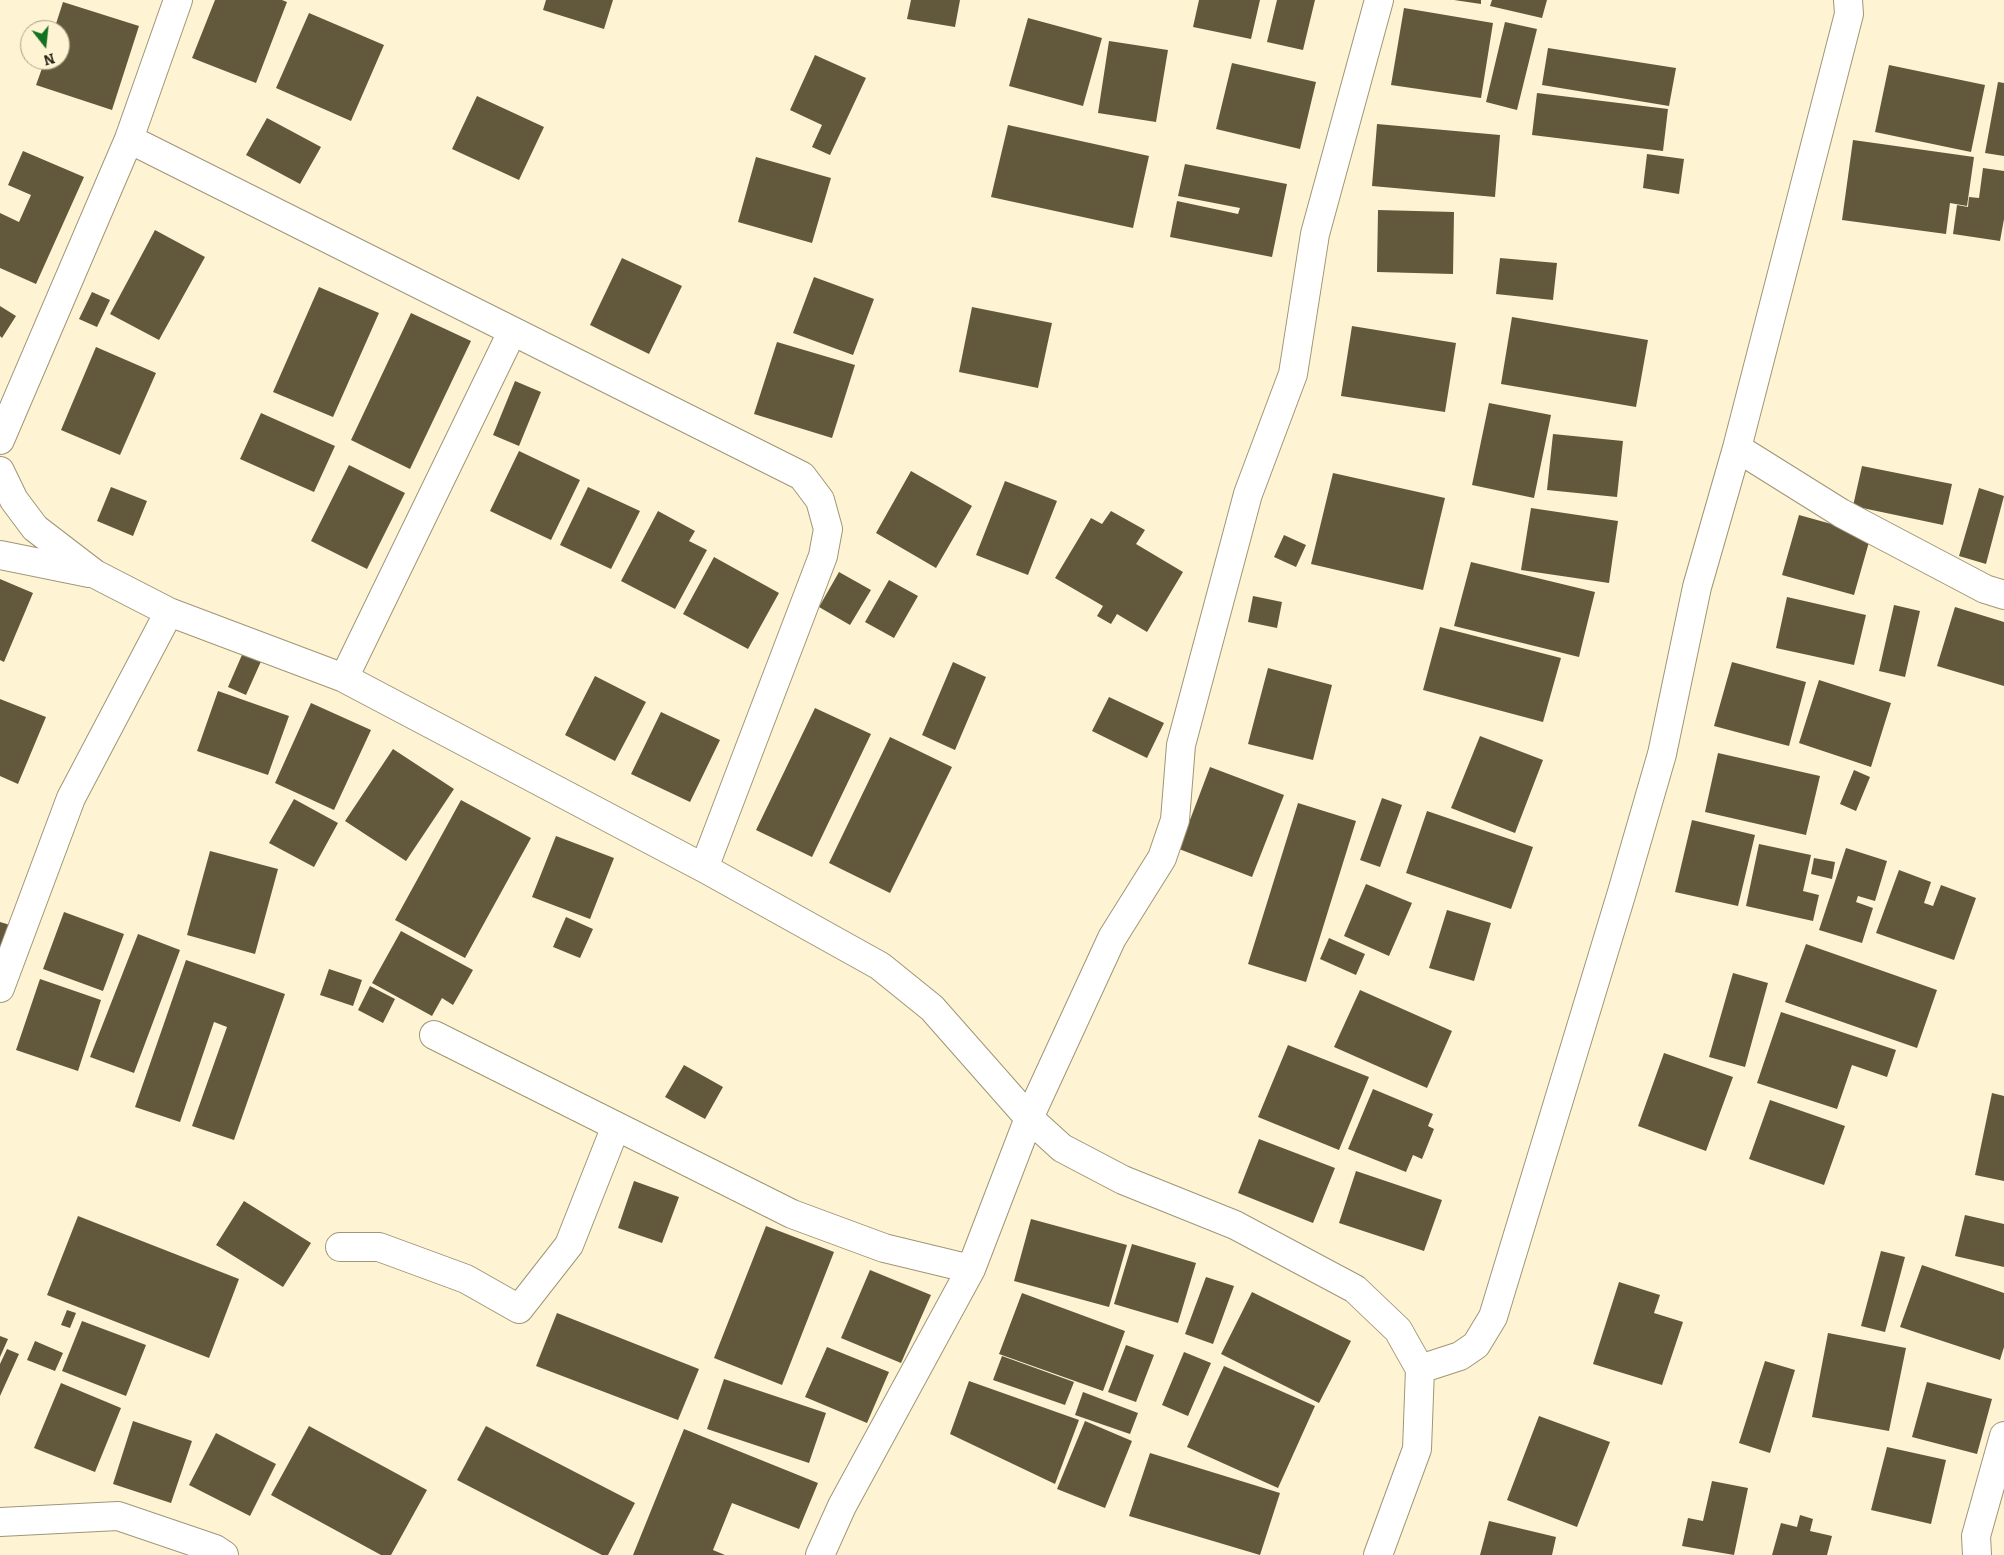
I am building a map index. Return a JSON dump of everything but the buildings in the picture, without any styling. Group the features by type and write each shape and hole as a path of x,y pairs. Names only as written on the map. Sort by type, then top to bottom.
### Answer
{"street":[{"path":"0,440 129,139 178,0"},
{"path":"820,1555 842,1506 971,1269 1029,1118 1112,938 1162,858 1175,820 1181,745 1248,494 1293,374 1315,234 1379,0"},
{"path":"1420,1368 1460,1356 1476,1345 1493,1317 1662,754 1697,587 1737,448 1846,23 1848,0"},
{"path":"129,139 802,476 820,500 828,529 822,556 704,868"},
{"path":"344,678 512,332"},
{"path":"1737,448 1841,513 1985,589 2004,594"},
{"path":"0,471 14,500 35,528 95,574 169,612 344,678 704,868 880,966 932,1008 1029,1118 1062,1148 1123,1180 1235,1225 1355,1289 1398,1330 1420,1368 1417,1448 1378,1555"},
{"path":"0,556 95,574"},
{"path":"0,988 71,798 169,612"},
{"path":"434,1035 792,1214 884,1248 971,1269"},
{"path":"340,1247 379,1247 466,1279 519,1309 569,1245 616,1126"},
{"path":"1977,1555 1976,1536 2004,1436"},
{"path":"0,1522 13,1523 118,1516 215,1549 224,1555"}]}
